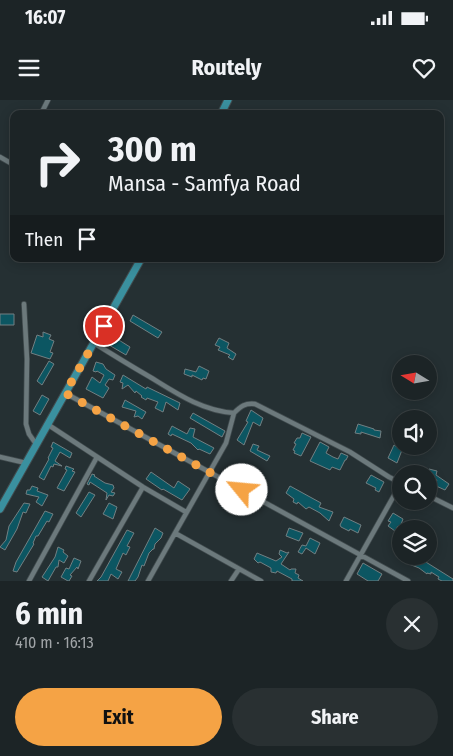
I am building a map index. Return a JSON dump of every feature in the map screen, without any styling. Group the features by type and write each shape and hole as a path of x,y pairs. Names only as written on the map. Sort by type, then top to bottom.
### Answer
{"main road":[{"path":"0,509 139,262"}],"street":[{"path":"24,304 27,359 26,424 36,444"},
{"path":"94,344 182,397 202,406 222,412 234,413"},
{"path":"65,393 408,581"},
{"path":"148,581 226,443 234,413 242,406 255,404 350,452 392,478"},
{"path":"48,424 143,487 186,512"},
{"path":"0,456 26,463"},
{"path":"28,581 97,457"},
{"path":"89,581 143,487"},
{"path":"346,581 392,499"},
{"path":"437,500 453,508"},
{"path":"175,533 261,581"},
{"path":"231,581 239,569"}],"building":[{"path":"0,314 14,314 14,325 0,325"},
{"path":"133,315 162,332 158,338 130,321"},
{"path":"43,332 51,335 49,339 54,341 50,352 53,353 50,359 31,353 37,335 43,337"},
{"path":"114,337 130,347 126,355 109,345"},
{"path":"219,338 229,343 227,348 236,354 233,360 228,357 230,355 218,350 220,347 215,345"},
{"path":"49,361 54,364 42,385 37,381"},
{"path":"96,362 103,364 106,369 115,375 113,380 109,379 105,385 109,388 103,398 86,389 92,377 100,383 104,375 93,371"},
{"path":"199,366 209,371 206,379 203,378 202,380 192,375 192,377 184,374 185,369 196,372"},
{"path":"123,375 146,389 147,387 180,403 178,410 166,402 163,412 155,408 158,402 147,398 146,400 136,391 135,393 128,385 122,389 123,383 120,382"},
{"path":"42,395 49,399 40,415 33,411"},
{"path":"125,400 146,412 142,419 138,416 134,417 136,411 122,407"},
{"path":"251,410 263,418 260,426 253,422 244,445 237,440 248,422 246,421"},
{"path":"193,413 225,431 222,437 190,418"},
{"path":"358,424 381,431 380,438 361,432 361,434 355,433"},
{"path":"172,426 187,434 190,428 195,429 193,437 214,448 210,454 198,450 191,443 172,434 171,436 168,434"},
{"path":"302,433 311,437 301,456 294,453 295,451 293,450 296,444 294,443 297,438 300,438"},
{"path":"53,442 72,453 70,458 60,452 55,461 62,466 54,464 53,467 51,466 44,480 39,477 49,459"},
{"path":"320,442 329,447 326,453 333,457 338,459 341,453 348,456 340,470 332,467 330,470 310,461"},
{"path":"253,444 259,446 257,450 270,456 267,461 250,451"},
{"path":"392,449 392,455 400,455 397,463 388,458"},
{"path":"66,466 74,469 72,471 75,472 64,491 57,488 67,470 65,469"},
{"path":"151,472 174,488 178,481 190,489 182,500 146,479"},
{"path":"92,474 105,483 113,485 114,488 111,492 115,493 113,496 109,495 106,500 107,493 90,482 89,485 87,484"},
{"path":"371,475 384,482 379,492 375,490 376,488 366,483"},
{"path":"437,476 449,484 445,490 437,486"},
{"path":"32,486 38,488 37,491 48,495 42,506 36,502 39,497 26,494 27,490 30,490"},
{"path":"290,486 321,503 319,507 333,512 329,521 309,507 306,509 298,502 297,504 293,502 294,499 286,493"},
{"path":"89,492 95,495 81,517 76,513"},
{"path":"24,503 30,504 26,513 23,512 17,529 5,550 0,547 6,540 9,526"},
{"path":"109,503 117,507 113,519 103,514"},
{"path":"45,511 53,514 49,522 47,521 38,536 36,536 34,544 17,572 13,571 16,562"},
{"path":"393,513 403,519 392,520 392,529 388,526 391,522 388,521"},
{"path":"344,517 361,525 358,533 341,527 340,525"},
{"path":"155,528 163,533 161,538 149,553 135,581 128,581"},
{"path":"289,528 303,533 299,541 286,536"},
{"path":"127,530 134,533 127,546 130,547 126,555 123,553 116,569 122,572 118,579 111,574 108,581 97,581 101,577"},
{"path":"310,538 320,543 315,554 306,548 302,554 298,552 302,545 306,546"},
{"path":"58,547 64,550 63,552 68,556 64,563 59,560 58,567 56,567 48,581 42,577 55,557"},
{"path":"280,550 289,552 281,564 290,570 296,569 295,573 303,581 292,581 292,579 277,571 276,573 271,572 271,568 260,562 258,563 254,559 257,553 276,561 282,557 279,554"},
{"path":"74,558 81,561 78,569 77,567 70,575 72,576 68,581 61,577 66,568 69,569"},
{"path":"363,563 382,574 378,581 368,581 357,574"},
{"path":"412,565 431,565 453,579 453,581 442,581 431,572 431,574 427,574"}],"route":[{"path":"104,326 65,393 242,490"}]}
